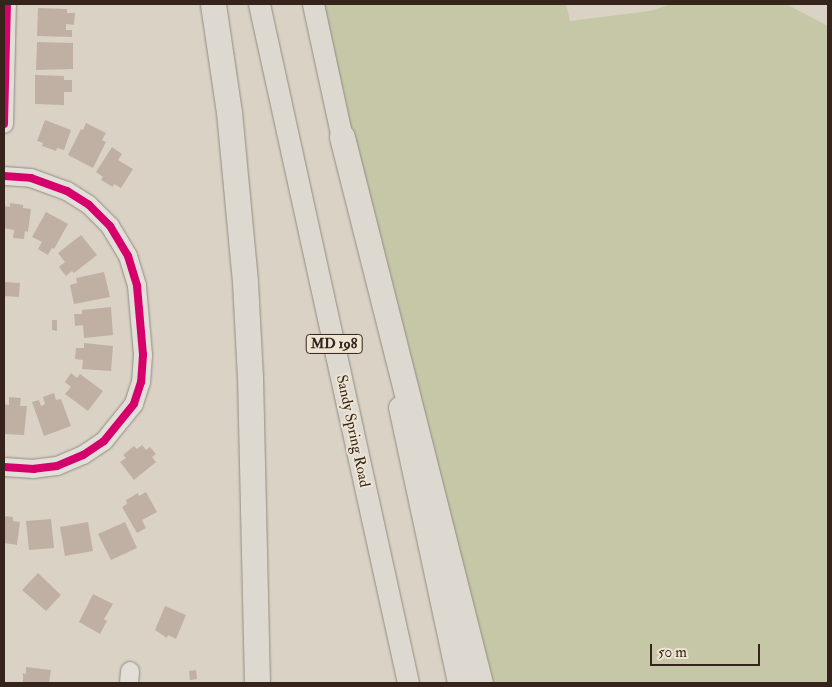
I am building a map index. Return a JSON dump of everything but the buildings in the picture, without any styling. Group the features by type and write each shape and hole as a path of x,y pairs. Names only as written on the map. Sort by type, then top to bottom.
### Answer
{"highway":[{"path":"213,4 231,132 245,282 250,376 256,633 259,683"},
{"path":"342,137 480,683"}],"main road":[{"name":"Sandy Spring Road","path":"259,4 408,683"},
{"name":"MD 198","path":"313,4 458,683"}],"street":[{"path":"4,124 7,4"},
{"path":"4,176 31,178 67,191 89,205 110,226 128,256 138,286 143,355 141,382 134,404 104,441 83,455 57,466 28,469 4,467"}],"green space":[{"path":"313,4 566,4 570,21 650,11 671,4 786,4 828,26 828,683 480,683"}],"cycle path":[{"path":"4,124 7,4"},
{"path":"4,176 31,178 67,191 89,205 110,226 128,256 137,286 143,355 141,382 134,404 104,441 83,455 57,466 34,469 4,467"}]}
